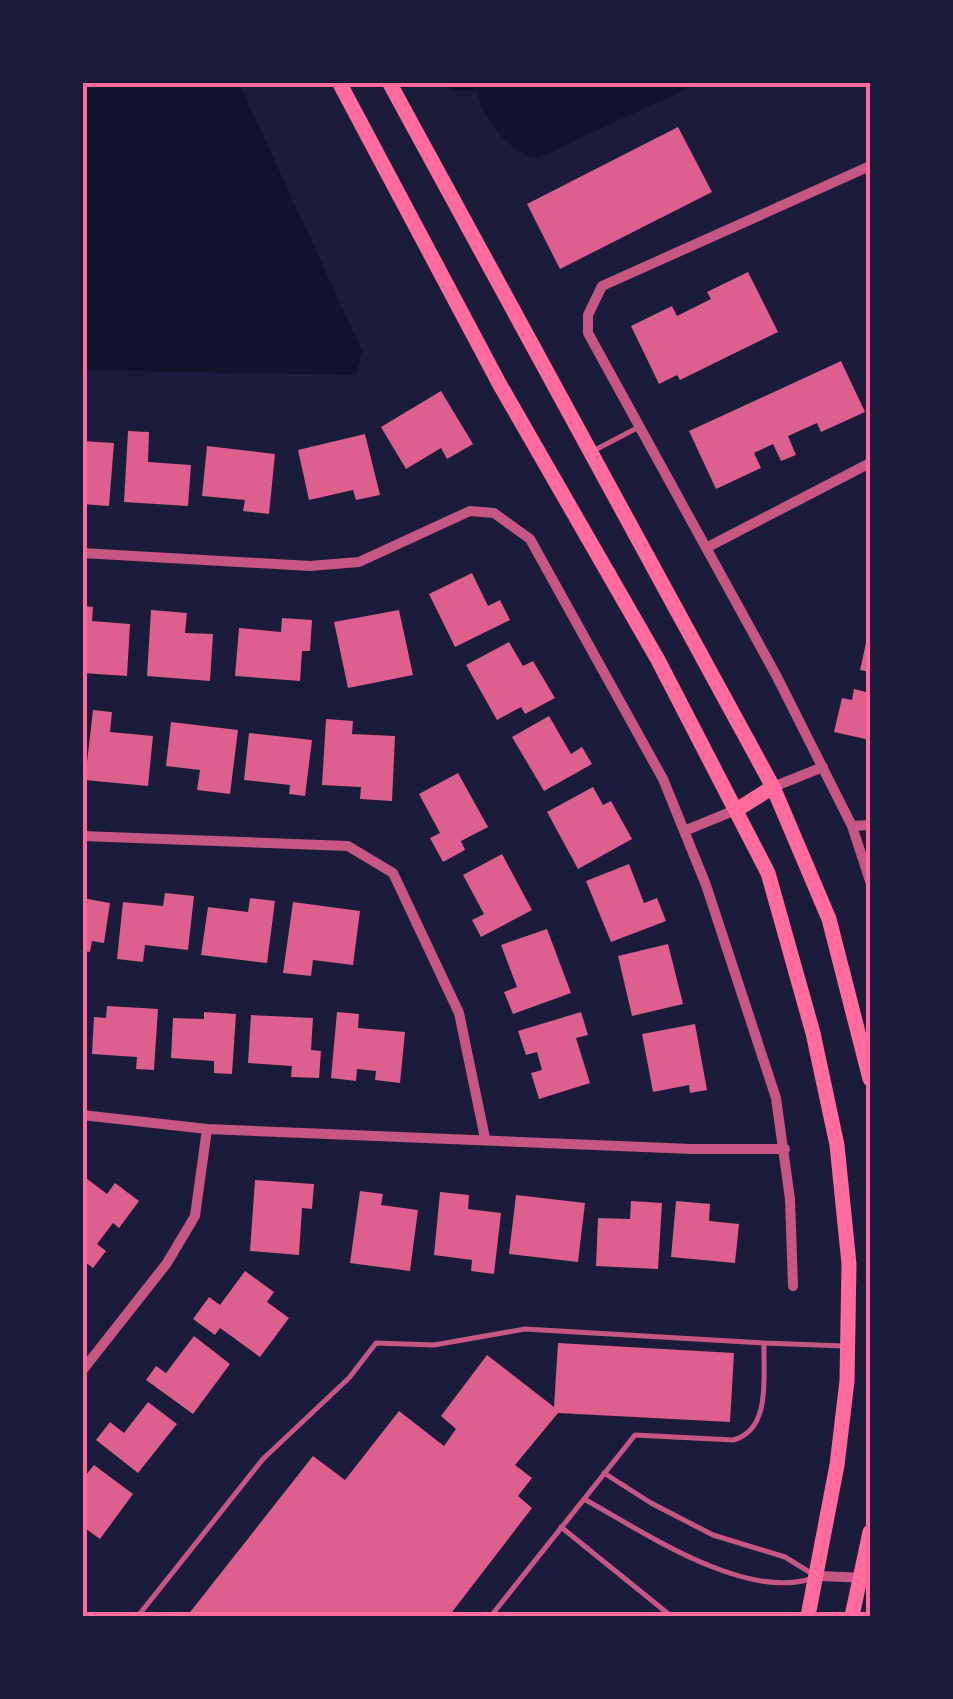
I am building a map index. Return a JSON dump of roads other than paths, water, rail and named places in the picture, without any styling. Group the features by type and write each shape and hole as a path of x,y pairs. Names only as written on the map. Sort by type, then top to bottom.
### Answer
{"main road":[{"path":"340,82 500,385 658,660 738,809 768,873 788,938 833,1127 849,1264 848,1346 838,1465 808,1616"},
{"path":"388,82 773,787 828,919 870,1079"},
{"path":"738,809 773,787"},
{"path":"852,1616 867,1578 870,1532"}],"street":[{"path":"870,166 602,286 588,316 595,350 822,767 852,826 870,881"},
{"path":"706,548 870,462"},
{"path":"82,553 310,566 358,562 470,511 494,512 530,539 662,779 684,831 764,1062 785,1149 793,1286"},
{"path":"773,787 822,767"},
{"path":"684,831 738,809"},
{"path":"852,826 870,824"},
{"path":"82,836 348,846 393,873 459,1012 484,1138"},
{"path":"82,1115 207,1129 692,1150 785,1149"},
{"path":"82,1370 167,1263 195,1216 207,1129"},
{"path":"818,1576 867,1578"}],"lane":[{"path":"592,452 639,427"},
{"path":"138,1616 263,1459 349,1378 376,1343 434,1345 524,1329 848,1346"},
{"path":"490,1616 636,1435 746,1437 759,1419 764,1342"},
{"path":"604,1473 650,1504 714,1535 786,1557 818,1576"},
{"path":"584,1498 657,1542 754,1580 786,1586 818,1576"},
{"path":"561,1527 671,1616"}]}
